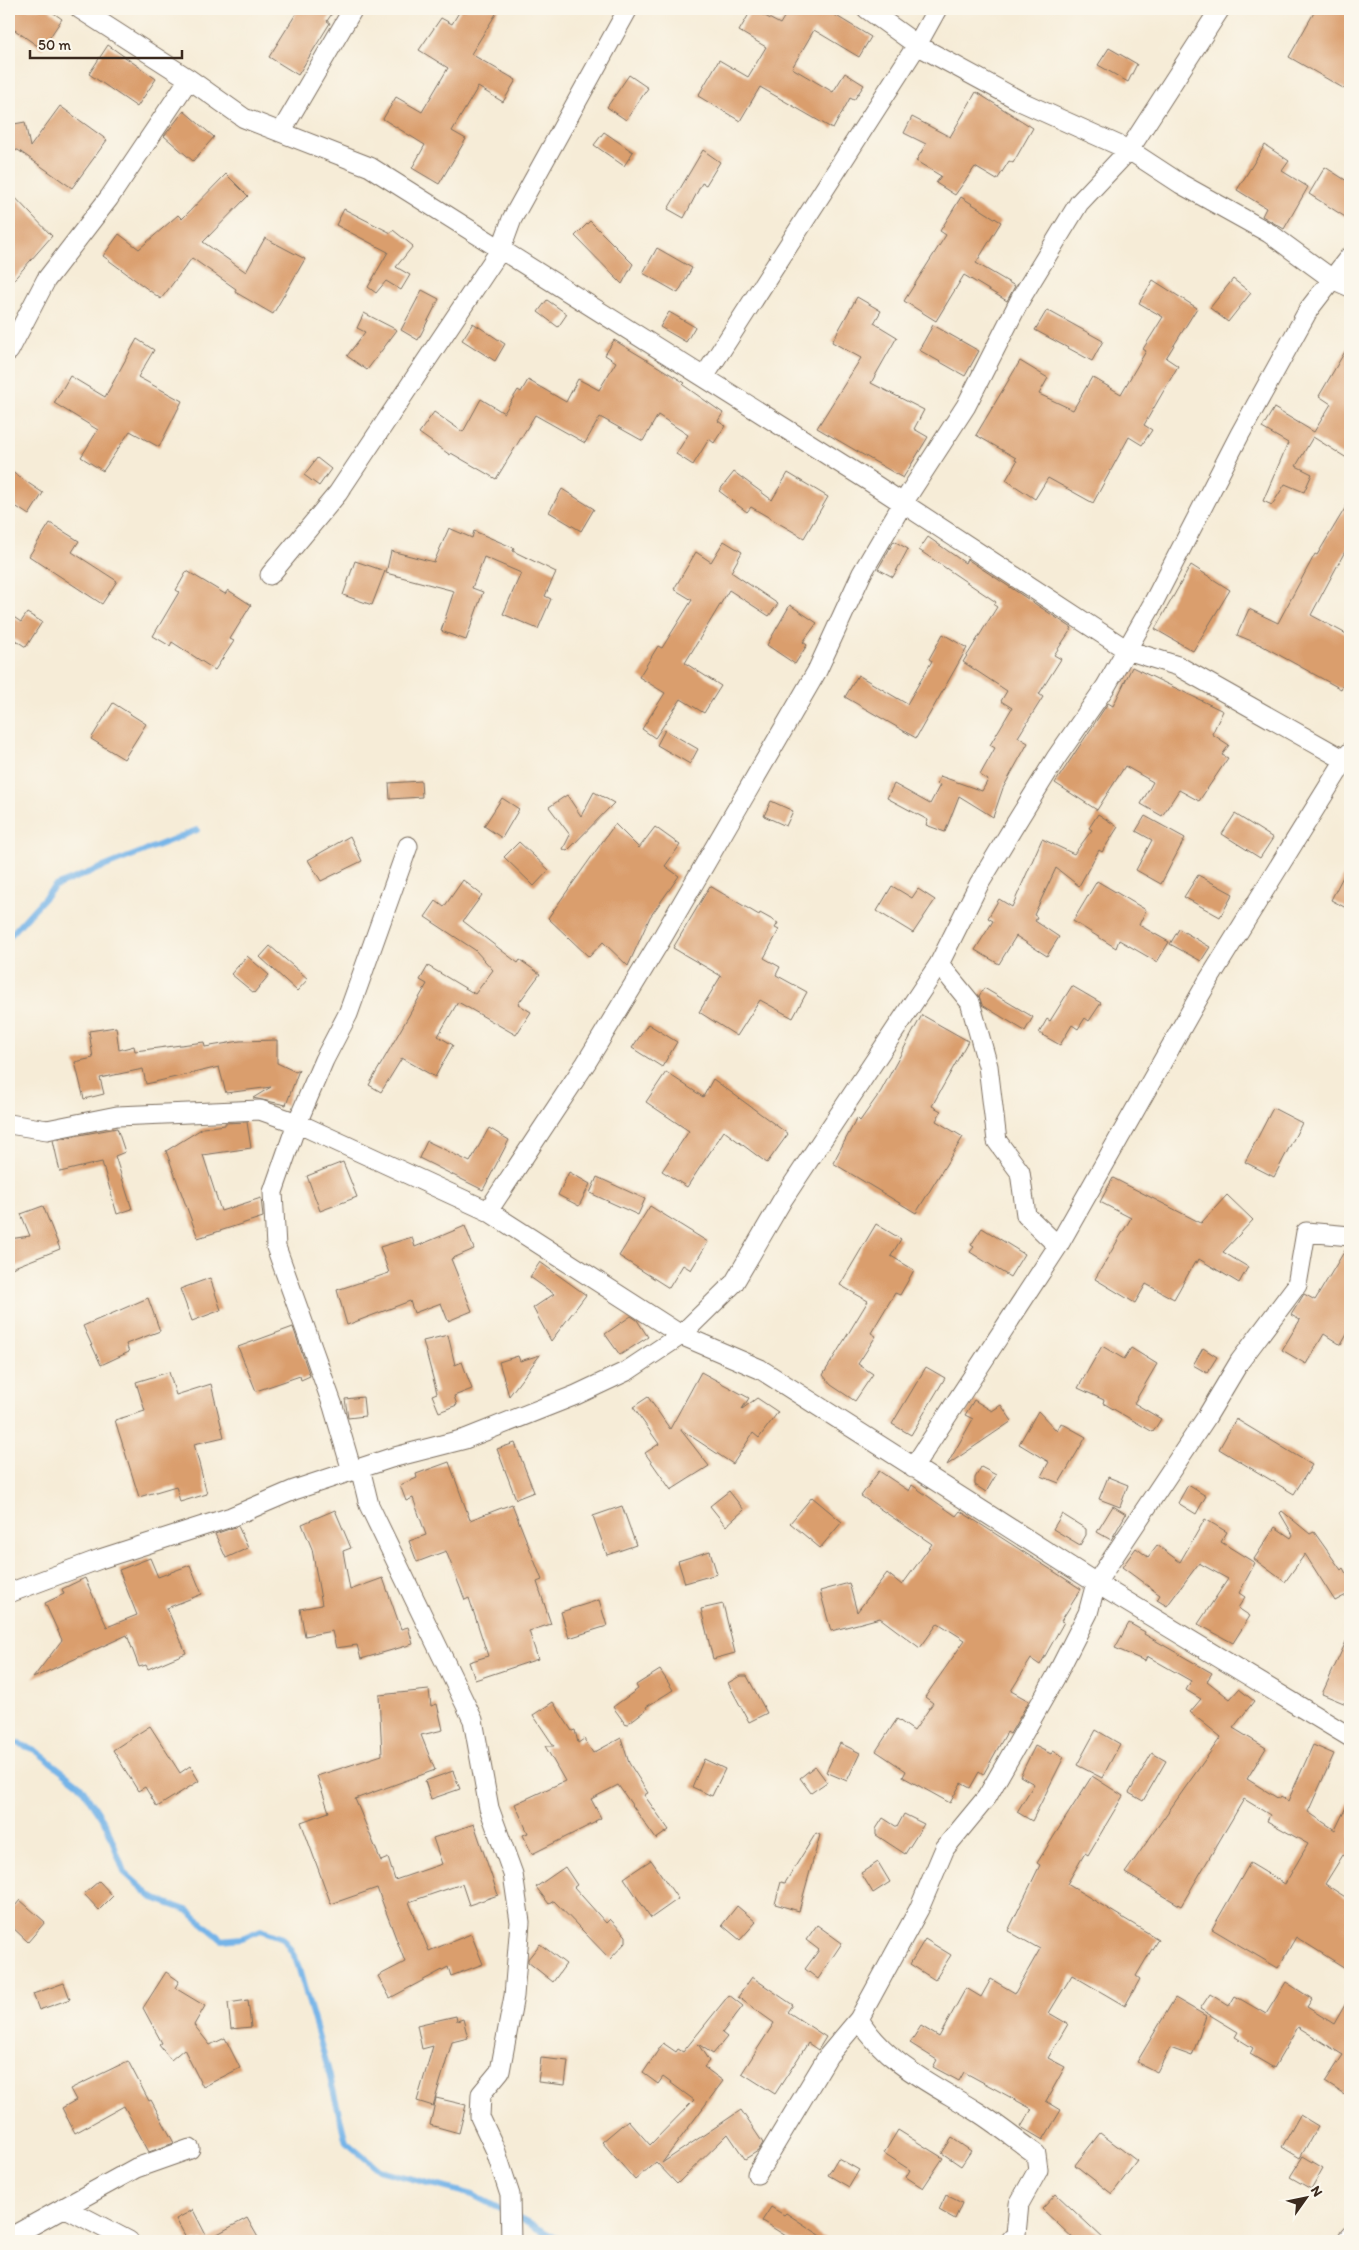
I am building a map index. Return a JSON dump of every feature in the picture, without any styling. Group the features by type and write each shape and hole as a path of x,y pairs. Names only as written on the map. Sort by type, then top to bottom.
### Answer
{"street":[{"path":"80,9 190,79 244,118 370,167 903,503 1127,650 1178,666 1349,759 1208,981 1058,1246 913,1468"},
{"path":"281,132 353,9"},
{"path":"270,575 338,493 501,249 512,219 628,9"},
{"path":"868,9 917,45 1022,102 1129,150 1181,184 1269,233 1332,279 1350,287"},
{"path":"704,377 917,45 937,9"},
{"path":"488,1211 586,1063 662,938 817,671 862,573 903,503 966,406 1021,298 1079,203 1129,150 1220,9"},
{"path":"9,351 46,280 109,198 190,79"},
{"path":"9,1592 100,1559 231,1517 294,1490 465,1439 576,1395 627,1371 681,1335 734,1283 788,1191 939,964 988,869 1056,758 1106,686 1186,541 1240,434 1309,309 1350,256"},
{"path":"408,846 348,1014 324,1060 297,1123 273,1192 276,1247 369,1505 473,1720 488,1808 513,1874 520,1922 514,1996 500,2071 481,2094 480,2117 495,2149 510,2195 511,2241"},
{"path":"939,964 970,1002 988,1066 997,1141 1020,1172 1026,1215 1058,1246"},
{"path":"9,1124 47,1130 117,1116 260,1110 297,1123 488,1211 681,1335 760,1369 1096,1584 1350,1737"},
{"path":"757,2174 828,2056 859,2019 918,1909 945,1848 987,1797 1055,1678 1088,1613 1096,1584 1206,1418 1240,1361 1297,1285 1306,1232 1350,1236"},
{"path":"859,2019 867,2033 897,2063 979,2113 1036,2154 1038,2170 1018,2204 1016,2234 1010,2241"},
{"path":"9,2238 136,2168 190,2149"},
{"path":"64,2206 129,2241"},
{"path":"1347,2241 1350,2236"}],"building":[{"path":"9,9 48,9 62,19 42,49 9,26"},
{"path":"299,9 335,9 327,21 330,23 298,75 269,57"},
{"path":"461,9 499,9 471,54 516,80 503,102 478,87 452,131 466,139 439,184 412,168 425,145 383,119 396,97 422,112 448,68 419,50 441,18 452,24"},
{"path":"752,9 780,24 789,9 825,9 871,37 859,57 814,30 792,68 833,92 845,73 864,85 854,100 850,98 833,129 760,87 740,121 698,96 719,60 748,77 766,47 739,31"},
{"path":"1316,9 1342,9 1350,14 1350,92 1289,57"},
{"path":"108,45 156,79 137,107 89,74"},
{"path":"1109,48 1137,64 1128,82 1098,65"},
{"path":"629,75 648,88 626,120 607,107"},
{"path":"976,92 1033,128 1013,163 1009,161 997,180 975,167 955,195 936,183 941,176 916,161 926,144 904,133 912,117 950,137"},
{"path":"60,106 107,140 72,188 18,150 12,151 9,134 9,125 25,122 30,147"},
{"path":"184,111 214,137 193,161 164,136"},
{"path":"604,132 633,152 624,166 594,145"},
{"path":"1265,145 1289,161 1282,171 1308,187 1284,229 1262,216 1266,208 1237,190"},
{"path":"703,150 720,162 706,185 702,183 684,218 668,209"},
{"path":"1325,167 1350,183 1350,220 1309,194"},
{"path":"226,174 248,196 203,242 246,272 265,238 305,259 273,314 235,292 236,289 192,258 161,299 103,256 119,234 139,249 178,215 182,219"},
{"path":"9,191 52,236 9,285"},
{"path":"961,197 1001,222 976,263 1015,286 1007,301 964,275 936,321 904,301 946,235 940,231"},
{"path":"344,209 391,233 393,230 413,246 396,267 410,275 401,290 386,281 376,293 368,287 388,252 336,225"},
{"path":"590,221 633,264 622,284 575,236"},
{"path":"657,248 692,268 678,293 643,273"},
{"path":"1233,279 1251,293 1228,322 1210,308"},
{"path":"1153,280 1197,308 1166,358 1178,366 1144,425 1152,430 1142,445 1129,437 1093,503 1048,478 1035,499 1006,480 1017,461 1015,460 1016,458 976,435 1020,361 1048,378 1039,394 1073,410 1092,377 1121,394 1146,351 1143,349 1163,317 1139,303"},
{"path":"422,290 439,299 418,340 401,330"},
{"path":"857,297 881,311 874,323 897,337 871,383 924,410 914,429 928,437 903,478 817,428 861,358 832,342"},
{"path":"547,300 567,314 558,327 538,312"},
{"path":"1047,310 1103,341 1092,361 1035,330"},
{"path":"669,312 695,327 686,342 660,327"},
{"path":"364,313 397,330 367,370 347,356 365,332 357,328"},
{"path":"473,323 505,344 495,361 462,340"},
{"path":"933,325 979,351 965,376 919,350"},
{"path":"137,339 154,350 138,377 182,401 159,447 130,431 103,471 81,457 98,430 54,403 70,376 105,397"},
{"path":"614,340 685,383 683,385 723,413 718,421 725,426 714,443 709,439 693,465 676,454 688,435 658,415 643,441 600,417 585,443 535,415 496,479 451,453 450,455 419,433 434,412 463,432 481,399 504,413 518,390 521,392 528,380 566,402 578,379 599,390 616,362 605,355"},
{"path":"1350,343 1350,460 1313,437 1296,466 1312,474 1304,492 1285,484 1272,505 1263,501 1288,443 1262,428 1274,408 1314,432 1331,404 1319,396"},
{"path":"317,458 331,469 319,486 304,475"},
{"path":"9,470 43,493 29,515 9,502"},
{"path":"734,472 772,500 788,473 828,497 804,538 751,507 747,512 719,491"},
{"path":"562,489 594,509 581,531 549,512"},
{"path":"1350,500 1350,542 1311,615 1350,636 1350,671 1341,689 1261,645 1237,635 1249,609 1278,623 1315,554 1317,555"},
{"path":"50,523 79,541 72,552 117,581 102,604 29,556"},
{"path":"449,528 472,538 474,531 514,548 513,551 556,572 545,596 551,599 538,629 503,614 521,573 484,557 472,588 483,592 466,640 441,631 454,591 386,573 391,551 434,562"},
{"path":"928,537 965,563 967,559 1072,628 1054,655 1061,659 1039,694 1043,697 1018,737 1028,743 1003,788 993,817 959,796 945,832 926,825 928,820 887,798 894,784 930,804 940,785 937,784 940,776 982,791 988,780 980,775 995,748 990,745 1012,708 1001,701 1007,691 963,662 997,607 994,605 996,602 919,550"},
{"path":"724,541 742,552 731,572 778,604 769,616 729,590 685,663 721,686 704,713 681,699 655,738 642,729 665,693 639,677 658,646 662,648 692,600 674,589 696,552 711,562"},
{"path":"894,541 908,549 893,577 878,569"},
{"path":"355,561 385,571 372,605 343,595"},
{"path":"1191,565 1230,590 1193,651 1155,629"},
{"path":"187,571 225,594 228,590 251,605 230,639 234,641 215,670 172,642 170,646 153,636 179,592 176,590"},
{"path":"790,605 817,623 803,642 807,645 795,664 767,645"},
{"path":"27,613 42,622 26,647 9,636 9,614 21,622"},
{"path":"943,634 967,648 916,738 845,697 858,675 907,704 932,661 929,659"},
{"path":"1132,667 1223,711 1212,734 1229,745 1222,755 1228,758 1199,801 1179,790 1162,816 1141,804 1153,782 1125,766 1097,810 1055,783 1108,703 1113,706"},
{"path":"113,703 146,724 124,759 91,739"},
{"path":"665,730 698,749 690,764 657,745"},
{"path":"421,781 422,797 390,799 389,783"},
{"path":"594,792 614,803 567,851 563,849 570,835 549,807 567,795 581,816"},
{"path":"502,798 519,809 502,838 484,826"},
{"path":"771,801 793,811 786,826 764,816"},
{"path":"1098,814 1118,827 1102,852 1099,850 1079,886 1056,868 1034,915 1037,917 1035,921 1059,937 1047,956 1016,936 999,964 975,950 993,921 988,918 999,899 1012,907 1042,839 1074,854 1092,830 1089,828"},
{"path":"1235,814 1273,838 1260,858 1222,834"},
{"path":"1145,816 1185,838 1161,884 1136,870 1152,840 1136,831"},
{"path":"615,824 639,848 655,827 680,845 665,866 679,876 650,917 628,966 603,942 589,957 548,918"},
{"path":"350,836 362,861 321,881 308,860"},
{"path":"519,842 549,870 534,886 504,857"},
{"path":"1350,863 1350,910 1331,900"},
{"path":"1198,875 1233,894 1220,917 1184,897"},
{"path":"463,880 482,895 463,921 518,963 520,960 540,974 518,1004 531,1012 516,1035 458,1002 438,1036 453,1045 435,1077 402,1058 381,1092 369,1085 427,984 420,980 428,966 475,994 493,970 475,950 425,917 436,901 444,907"},
{"path":"1097,881 1146,910 1139,925 1169,942 1157,962 1119,940 1116,948 1073,921"},
{"path":"710,886 759,915 760,913 778,923 775,928 779,930 764,958 780,967 776,975 807,992 793,1018 760,1000 737,1036 699,1012 721,976 673,948"},
{"path":"892,886 912,898 918,889 935,900 913,933 877,911"},
{"path":"1179,929 1210,947 1201,961 1170,944"},
{"path":"270,946 308,979 297,991 260,957"},
{"path":"247,956 269,975 254,993 231,974"},
{"path":"1072,986 1101,1003 1089,1021 1085,1018 1078,1029 1072,1025 1060,1045 1039,1033 1047,1019 1050,1021"},
{"path":"984,988 1033,1017 1025,1031 982,1005 979,996"},
{"path":"922,1015 968,1041 932,1106 941,1111 936,1121 963,1137 916,1213 833,1163 857,1118 860,1121 881,1091"},
{"path":"648,1024 677,1042 662,1067 632,1048"},
{"path":"116,1027 119,1050 134,1046 135,1051 204,1042 205,1047 240,1041 277,1040 277,1063 296,1072 299,1070 286,1105 253,1098 271,1087 226,1093 219,1067 146,1084 143,1069 100,1078 104,1094 84,1099 75,1062 93,1058 89,1031"},
{"path":"666,1072 703,1097 713,1079 788,1134 767,1163 724,1131 687,1187 662,1171 689,1131 646,1102"},
{"path":"1273,1108 1302,1123 1274,1177 1245,1162"},
{"path":"247,1122 251,1148 203,1155 221,1211 261,1198 263,1217 198,1238 166,1151 203,1128 225,1125 225,1123"},
{"path":"117,1128 125,1152 115,1156 132,1209 117,1214 102,1162 60,1172 53,1140"},
{"path":"489,1128 509,1140 483,1190 419,1158 427,1141 470,1162"},
{"path":"343,1162 357,1197 320,1211 307,1176"},
{"path":"569,1172 590,1184 579,1206 558,1195"},
{"path":"597,1177 645,1199 638,1215 590,1193"},
{"path":"1113,1178 1201,1223 1227,1195 1253,1220 1223,1252 1248,1267 1239,1283 1199,1259 1197,1263 1195,1262 1174,1299 1146,1284 1135,1303 1095,1279 1131,1218 1100,1202"},
{"path":"43,1206 60,1249 9,1269 9,1239 30,1236 21,1214"},
{"path":"650,1206 708,1242 691,1270 683,1265 669,1288 619,1256"},
{"path":"876,1224 901,1239 891,1256 914,1270 900,1295 895,1293 871,1333 876,1336 858,1364 873,1374 855,1401 831,1385 823,1375 868,1301 840,1285"},
{"path":"465,1226 474,1249 451,1259 472,1311 448,1321 441,1303 414,1313 410,1301 347,1325 337,1290 389,1273 380,1247 412,1237 415,1247"},
{"path":"982,1228 1024,1254 1010,1277 970,1252 974,1247 971,1245"},
{"path":"1347,1247 1350,1247 1350,1329 1341,1345 1324,1334 1306,1364 1282,1350 1300,1320 1291,1315 1304,1294 1315,1300"},
{"path":"540,1262 586,1295 551,1341 533,1308 554,1294 530,1277"},
{"path":"210,1278 221,1310 192,1321 180,1289"},
{"path":"148,1298 160,1331 126,1344 129,1352 101,1365 83,1326"},
{"path":"631,1316 637,1320 648,1337 620,1355 605,1334"},
{"path":"293,1327 310,1376 301,1380 300,1376 256,1391 238,1347"},
{"path":"448,1335 455,1365 462,1362 472,1389 454,1396 457,1405 439,1412 432,1395 437,1393 423,1341"},
{"path":"1102,1346 1124,1359 1131,1348 1157,1364 1134,1403 1161,1419 1153,1432 1103,1403 1104,1400 1078,1388"},
{"path":"1203,1348 1217,1357 1207,1373 1193,1365"},
{"path":"540,1355 509,1396 499,1362 518,1356 520,1361"},
{"path":"926,1367 945,1378 911,1435 892,1424"},
{"path":"169,1372 176,1395 211,1384 224,1437 194,1444 207,1494 180,1502 176,1486 139,1497 115,1420 145,1411 136,1382"},
{"path":"701,1372 749,1398 742,1409 757,1398 778,1412 759,1438 753,1433 733,1464 680,1429 709,1466 671,1490 645,1453 659,1444 633,1407 648,1397 670,1429"},
{"path":"363,1397 365,1416 348,1418 345,1399"},
{"path":"974,1400 992,1411 1001,1405 1012,1421 947,1465 973,1419 965,1415"},
{"path":"1038,1411 1057,1431 1061,1423 1086,1437 1059,1483 1041,1476 1049,1462 1019,1444"},
{"path":"1236,1419 1312,1465 1294,1494 1219,1449"},
{"path":"515,1443 534,1492 516,1499 497,1449"},
{"path":"449,1462 470,1520 512,1504 542,1580 537,1582 551,1624 529,1631 538,1659 475,1680 469,1662 488,1656 469,1598 465,1600 446,1551 417,1562 409,1541 426,1535 413,1498 406,1501 400,1485 417,1478 416,1474"},
{"path":"981,1467 996,1475 986,1492 975,1485 975,1478"},
{"path":"879,1471 909,1491 912,1485 956,1516 960,1511 1081,1589 1061,1621 1064,1622 1040,1665 1031,1659 1011,1691 1029,1701 1010,1734 1007,1732 983,1775 979,1772 970,1788 961,1783 950,1803 903,1777 906,1771 876,1751 897,1719 914,1731 933,1703 925,1697 965,1640 938,1623 920,1648 880,1618 831,1631 820,1591 849,1583 857,1612 887,1573 902,1585 932,1544 861,1496"},
{"path":"1108,1477 1128,1485 1120,1507 1099,1499"},
{"path":"1188,1485 1206,1496 1196,1514 1178,1503"},
{"path":"729,1491 744,1510 726,1526 710,1506"},
{"path":"812,1497 842,1522 820,1548 790,1523"},
{"path":"622,1506 636,1545 607,1555 593,1516"},
{"path":"1113,1506 1126,1514 1111,1540 1097,1532"},
{"path":"335,1510 351,1548 343,1551 350,1590 383,1578 401,1629 408,1627 413,1644 361,1659 357,1645 336,1648 332,1631 305,1636 300,1609 322,1605 312,1549 302,1524"},
{"path":"1282,1511 1310,1534 1314,1532 1341,1570 1343,1568 1350,1581 1348,1594 1335,1601 1305,1554 1285,1582 1254,1559 1275,1527 1291,1538 1293,1535 1280,1513"},
{"path":"1062,1514 1086,1529 1086,1535 1080,1545 1053,1529"},
{"path":"1205,1519 1227,1532 1221,1542 1255,1563 1239,1593 1245,1597 1238,1608 1250,1616 1233,1643 1198,1624 1228,1579 1199,1563 1167,1606 1157,1600 1160,1595 1122,1567 1136,1548 1148,1557 1157,1545 1180,1562"},
{"path":"238,1526 248,1548 226,1558 215,1534"},
{"path":"710,1551 717,1574 685,1583 678,1561"},
{"path":"150,1558 158,1577 190,1565 202,1594 167,1608 186,1653 148,1669 146,1665 139,1667 127,1635 33,1678 62,1640 45,1603 64,1594 62,1589 85,1578 107,1627 137,1615 119,1570"},
{"path":"599,1600 607,1626 569,1638 561,1612"},
{"path":"723,1604 735,1653 713,1659 701,1609"},
{"path":"1129,1623 1145,1632 1144,1634 1212,1673 1207,1681 1230,1699 1239,1689 1254,1701 1233,1728 1266,1748 1247,1779 1279,1799 1281,1796 1288,1801 1313,1745 1334,1754 1308,1812 1335,1830 1350,1799 1350,1859 1343,1855 1325,1884 1350,1900 1350,1971 1296,1937 1278,1968 1212,1929 1250,1863 1285,1884 1308,1844 1267,1821 1270,1815 1244,1799 1181,1906 1125,1873 1221,1737 1190,1712 1201,1699 1186,1690 1191,1681 1147,1656 1145,1661 1115,1648"},
{"path":"1350,1633 1350,1693 1346,1704 1322,1694"},
{"path":"660,1670 673,1690 646,1707 647,1709 626,1725 613,1707 638,1689 636,1685"},
{"path":"740,1676 747,1676 767,1713 749,1722 728,1683"},
{"path":"429,1690 431,1706 437,1704 443,1730 421,1735 435,1770 355,1799 381,1861 388,1858 395,1880 442,1864 433,1838 474,1824 498,1895 469,1905 462,1884 409,1902 429,1951 471,1934 483,1964 451,1976 448,1967 390,1998 378,1976 405,1962 377,1888 331,1904 301,1822 329,1812 317,1776 382,1755 379,1695"},
{"path":"553,1702 572,1731 575,1730 578,1743 584,1739 593,1753 621,1738 629,1763 648,1793 644,1795 669,1830 656,1839 618,1785 591,1799 601,1818 532,1854 523,1835 528,1833 515,1804 565,1781 545,1746 554,1746 533,1715"},
{"path":"150,1726 180,1773 190,1766 199,1781 157,1807 145,1787 138,1791 113,1750"},
{"path":"1096,1730 1120,1744 1102,1778 1077,1765"},
{"path":"840,1743 860,1753 847,1781 826,1772"},
{"path":"1035,1746 1051,1754 1053,1751 1064,1757 1032,1821 1017,1812 1034,1784 1020,1776"},
{"path":"1152,1753 1166,1761 1143,1801 1129,1793"},
{"path":"704,1759 725,1769 712,1796 692,1787"},
{"path":"815,1766 827,1782 811,1793 800,1778"},
{"path":"453,1771 460,1789 431,1799 425,1781"},
{"path":"1092,1776 1123,1796 1088,1855 1085,1853 1067,1884 1158,1939 1136,1976 1140,1979 1125,2006 1072,1975 1049,2013 1068,2024 1048,2058 1065,2067 1046,2101 1061,2110 1043,2140 1021,2127 1032,2109 964,2072 959,2081 933,2067 937,2060 910,2043 921,2026 939,2037 966,1988 981,1997 991,1979 1015,1993 1040,1949 1008,1931 1040,1865 1037,1863"},
{"path":"904,1814 924,1824 905,1854 876,1835 876,1829 883,1818 897,1827"},
{"path":"816,1833 820,1835 799,1911 775,1904 781,1882 785,1883"},
{"path":"651,1860 678,1899 651,1918 624,1878"},
{"path":"878,1862 890,1882 873,1893 861,1873"},
{"path":"565,1867 577,1885 574,1887 606,1923 610,1919 626,1936 626,1942 610,1959 554,1901 549,1904 536,1887"},
{"path":"99,1881 113,1896 99,1910 84,1894"},
{"path":"20,1900 45,1922 28,1942 9,1924 9,1913"},
{"path":"737,1906 756,1922 740,1940 722,1925"},
{"path":"817,1925 842,1943 818,1979 805,1969 819,1950 806,1940"},
{"path":"925,1939 951,1955 935,1980 910,1964"},
{"path":"540,1944 566,1964 553,1982 528,1962 528,1959"},
{"path":"166,1972 179,1981 175,1988 205,2006 194,2025 210,2045 225,2038 240,2068 203,2087 184,2049 171,2060 159,2045 162,2043 143,2008"},
{"path":"752,1977 793,2005 788,2012 826,2037 818,2050 808,2043 775,2094 742,2073 774,2023 738,1997"},
{"path":"1286,1982 1312,1999 1307,2007 1334,2024 1350,1996 1350,2098 1325,2082 1343,2055 1298,2027 1274,2068 1250,2054 1253,2048 1235,2037 1238,2032 1200,2009 1210,1994 1229,2006 1235,1996 1266,2014"},
{"path":"64,1983 70,1999 39,2010 33,1994"},
{"path":"729,1995 743,2006 722,2033 727,2037 713,2054 698,2044 709,2061 704,2067 723,2081 662,2163 741,2110 763,2143 758,2151 745,2159 728,2134 677,2184 656,2162 635,2180 602,2142 628,2120 650,2145 694,2100 663,2077 658,2084 643,2073 663,2043 676,2052 678,2049 683,2052"},
{"path":"1175,1998 1206,2016 1192,2056 1170,2048 1157,2072 1137,2062"},
{"path":"248,2000 251,2027 231,2029 228,2003"},
{"path":"456,2016 457,2021 463,2019 468,2038 452,2042 433,2106 417,2101 433,2046 422,2049 417,2025"},
{"path":"541,2058 568,2061 565,2085 538,2082"},
{"path":"128,2061 174,2143 149,2152 124,2106 75,2133 62,2108 76,2100 70,2089"},
{"path":"436,2098 466,2105 459,2133 430,2125"},
{"path":"1300,2115 1318,2126 1300,2158 1282,2147"},
{"path":"898,2130 943,2158 923,2188 906,2177 910,2170 884,2153"},
{"path":"1100,2133 1137,2161 1112,2194 1075,2165"},
{"path":"952,2138 971,2151 961,2166 942,2153"},
{"path":"1303,2156 1323,2168 1311,2189 1290,2177"},
{"path":"838,2158 859,2170 849,2187 828,2175"},
{"path":"1056,2194 1106,2241 1076,2241 1042,2209"},
{"path":"946,2195 962,2203 955,2219 939,2210"},
{"path":"771,2207 784,2215 786,2213 829,2241 794,2241 762,2221"},
{"path":"193,2210 208,2239 247,2218 260,2241 188,2241 176,2219"}],"waterway":[{"path":"9,937 55,886 197,830"},
{"path":"9,1740 35,1750 80,1785 107,1826 124,1872 153,1898 189,1911 222,1940 242,1938 261,1930 283,1938 296,1959 327,2065 346,2142 379,2170 473,2195 562,2241"}]}
